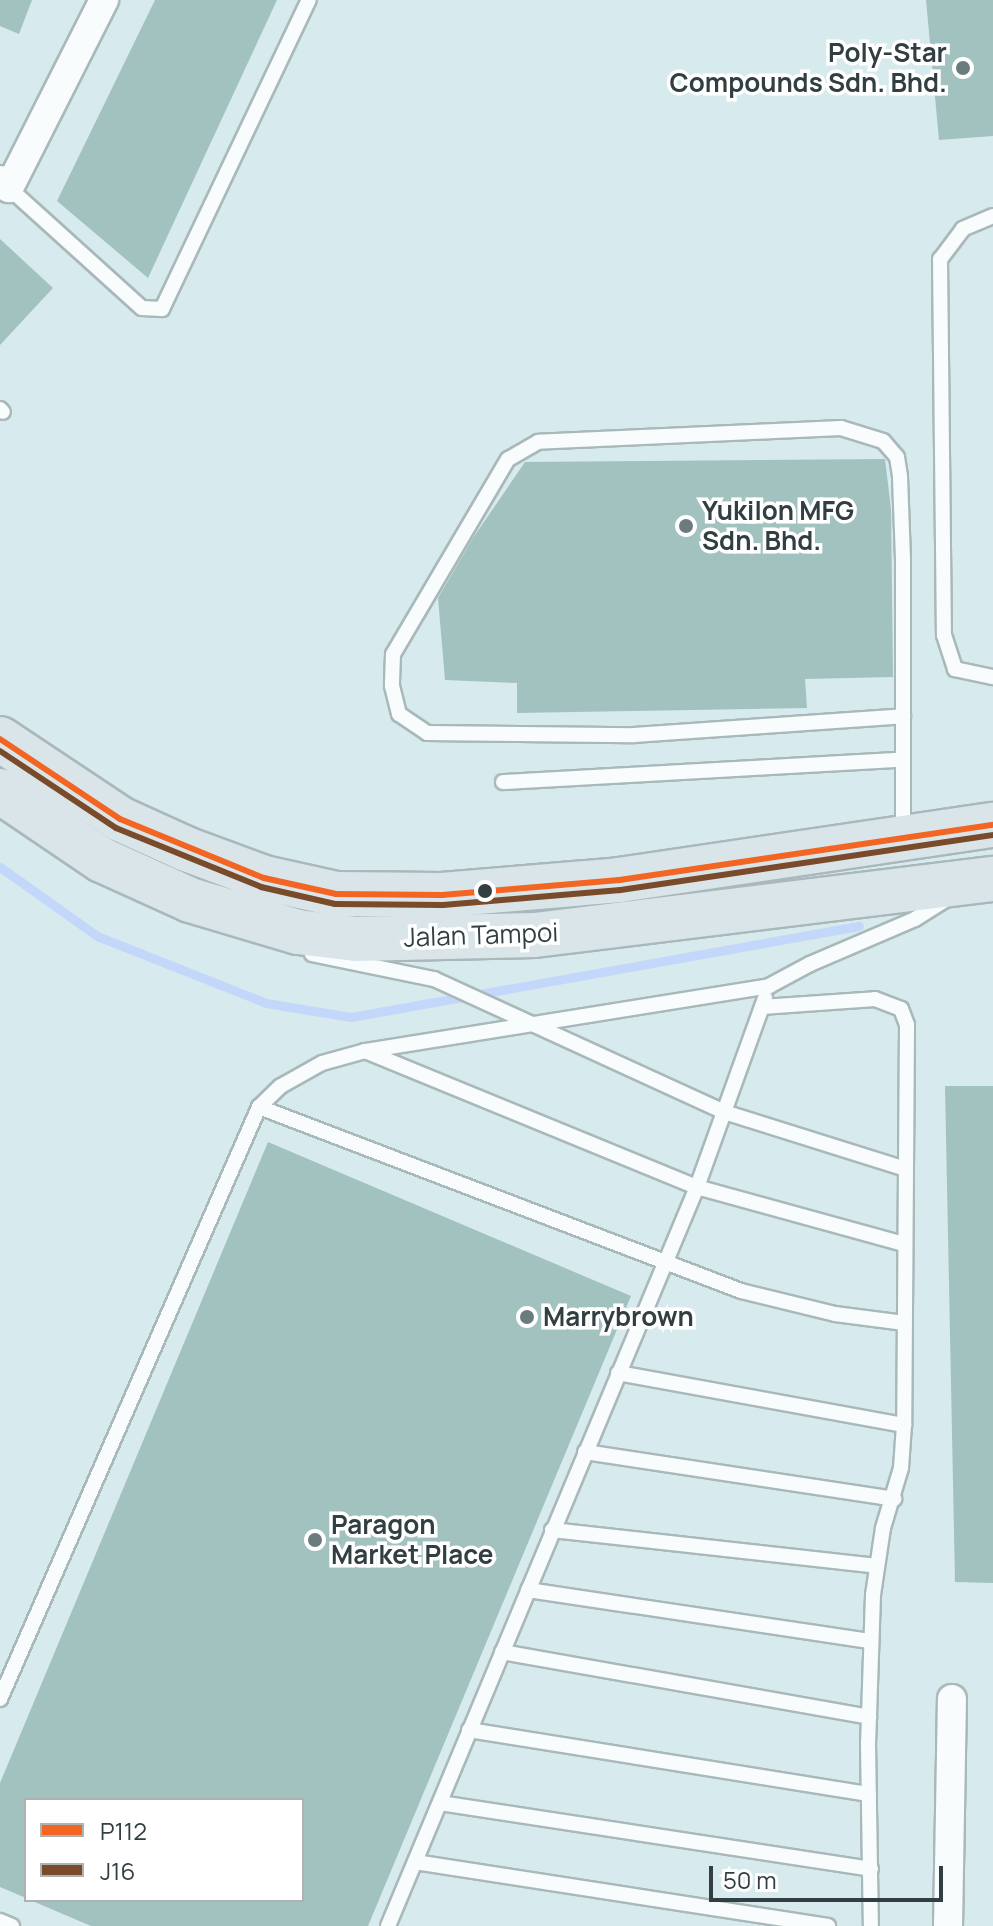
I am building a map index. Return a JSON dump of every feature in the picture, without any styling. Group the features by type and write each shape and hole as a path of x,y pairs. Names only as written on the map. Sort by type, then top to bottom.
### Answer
{"main road":[{"name":"Jalan Tampoi","path":"0,739 133,825 264,878 336,894 442,895 619,880 993,825"},
{"name":"Jalan Tampoi","path":"0,791 102,860 242,923 356,939 535,935 982,882"}],"street":[{"path":"4,184 104,0"},
{"path":"948,1926 952,1699"}],"lane":[{"path":"4,184 142,308 162,309 309,0"},
{"path":"993,216 963,229 940,259 944,635 955,669 993,677"},
{"path":"903,716 634,735 427,733 399,714 392,686 393,654 508,459 538,442 841,428 883,441 897,457 903,559 903,716 901,760 903,837"},
{"path":"503,782 901,760"},
{"path":"0,1699 259,1107 281,1086 322,1063 365,1051 769,986 810,964 915,919 982,882"},
{"path":"297,950 434,979 724,1112 903,1168"},
{"path":"388,1926 697,1187 769,986"},
{"path":"762,1007 875,999 901,1009 907,1025 903,1168 904,1425 894,1499 883,1528 877,1566 871,1641 871,1926"},
{"path":"365,1051 697,1187 904,1244"},
{"path":"259,1107 664,1263 754,1294 835,1314 904,1323"},
{"path":"618,1373 904,1425"},
{"path":"585,1452 894,1499"},
{"path":"552,1530 877,1566"},
{"path":"528,1590 871,1641"},
{"path":"502,1652 869,1717"},
{"path":"469,1730 869,1794"},
{"path":"440,1803 871,1869"},
{"path":"415,1862 828,1926"},
{"path":"0,1921 12,1926"}],"building":[{"path":"0,0 32,0 19,34 0,26"},
{"path":"155,0 277,0 148,278 57,201"},
{"name":"Poly-Star Compounds Sdn. Bhd.","path":"926,0 993,0 993,136 939,140"},
{"path":"0,239 53,288 0,345"},
{"name":"Yukilon MFG Sdn. Bhd.","path":"885,459 891,509 893,677 805,679 807,708 517,713 517,683 445,680 438,598 473,538 525,462"},
{"path":"945,1086 993,1086 993,1583 955,1582"},
{"name":"Paragon Market Place","path":"268,1142 631,1296 368,1926 91,1926 35,1902 304,1902 304,1798 24,1798 24,1897 0,1887 0,1783"}],"waterway":[{"path":"0,867 97,936 266,1003 351,1017 859,926"}],"transit line":[{"name":"P112","path":"0,739 120,819 264,878 336,894 442,895 619,880 993,825"},
{"name":"J16","path":"0,751 116,828 261,887 335,904 443,905 620,890 993,835"}],"place":[{"name":"Poly-Star Compounds Sdn. Bhd.","path":"963,68"},
{"name":"Yukilon MFG Sdn. Bhd.","path":"686,526"},
{"name":"Marrybrown","path":"527,1317"},
{"name":"Paragon Market Place","path":"315,1540"}]}
